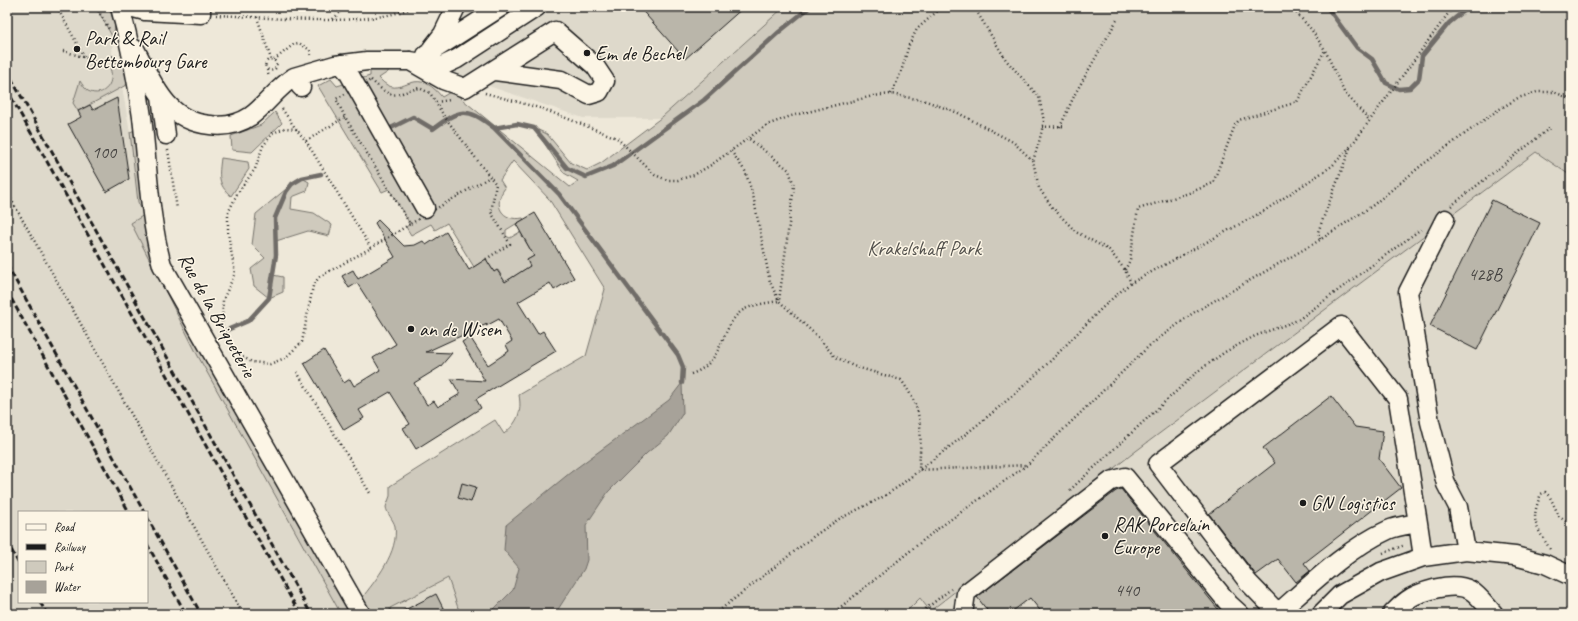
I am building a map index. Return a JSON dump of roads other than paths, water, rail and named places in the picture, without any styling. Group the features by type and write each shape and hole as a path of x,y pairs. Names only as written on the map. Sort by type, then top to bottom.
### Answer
{"street":[{"name":"Rue de la Briqueterie","path":"120,7 127,35 141,116 154,235 162,265 361,614"},
{"path":"130,7 145,11 201,10"},
{"path":"418,58 443,34 456,7"},
{"path":"418,58 502,7"},
{"path":"127,35 160,96 179,116 190,121 222,126 250,116 273,96 277,89 341,64 418,58 442,66 457,59 537,7"},
{"path":"418,58 442,80 465,88 495,71 556,31 595,66 605,81 599,92 589,95 560,80 495,71"},
{"path":"341,64 356,87 425,208"},
{"path":"160,96 166,135"},
{"path":"1447,213 1408,292 1430,422 1446,484 1458,507 1466,551"},
{"path":"1418,523 1389,530 1356,549 1320,576 1279,613 1248,582 1158,464 1341,326 1398,399 1418,523 1423,557"},
{"path":"963,614 966,593 1111,481 1125,477 1229,604 1240,614"},
{"path":"1321,614 1340,595 1381,572 1423,557 1466,551 1515,556 1545,564 1571,576"},
{"path":"1392,614 1403,602 1415,595 1437,589 1460,586 1472,591 1494,614"}],"water":[{"path":"682,383 683,413 668,436 647,453 608,492 586,525 587,560 584,569 555,614 489,614 513,590 519,568 504,550 506,525 571,472 669,400"}],"waterway":[{"path":"391,128 413,117 433,129 450,117 463,113 470,113 494,128 517,124 534,128 567,168 586,177 613,166 704,100 779,32 810,7"},
{"path":"1327,7 1357,48 1372,59 1386,83 1399,89 1410,88 1419,79 1422,56 1449,23 1469,7"},
{"path":"494,128 559,194 678,355 683,367 682,383"},
{"path":"227,330 248,321 269,298 276,255 275,218 286,192 292,184 302,178 321,174"}],"railway":[{"path":"7,71 311,614"},
{"path":"7,90 300,614"},
{"path":"7,265 143,511"},
{"path":"7,291 128,511"},
{"path":"148,519 201,614"},
{"path":"7,542 18,562"},
{"path":"148,546 186,614"},
{"path":"41,603 47,614"}],"place":[{"name":"Park & Rail Bettembourg Gare","path":"77,49"},
{"name":"Em de Bechel","path":"587,53"},
{"name":"an de Wisen","path":"411,329"},
{"name":"GN Logistics","path":"1303,503"},
{"name":"RAK Porcelain Europe","path":"1105,536"}],"park label":[{"name":"Krakelshaff Park","path":"924,248"}]}
